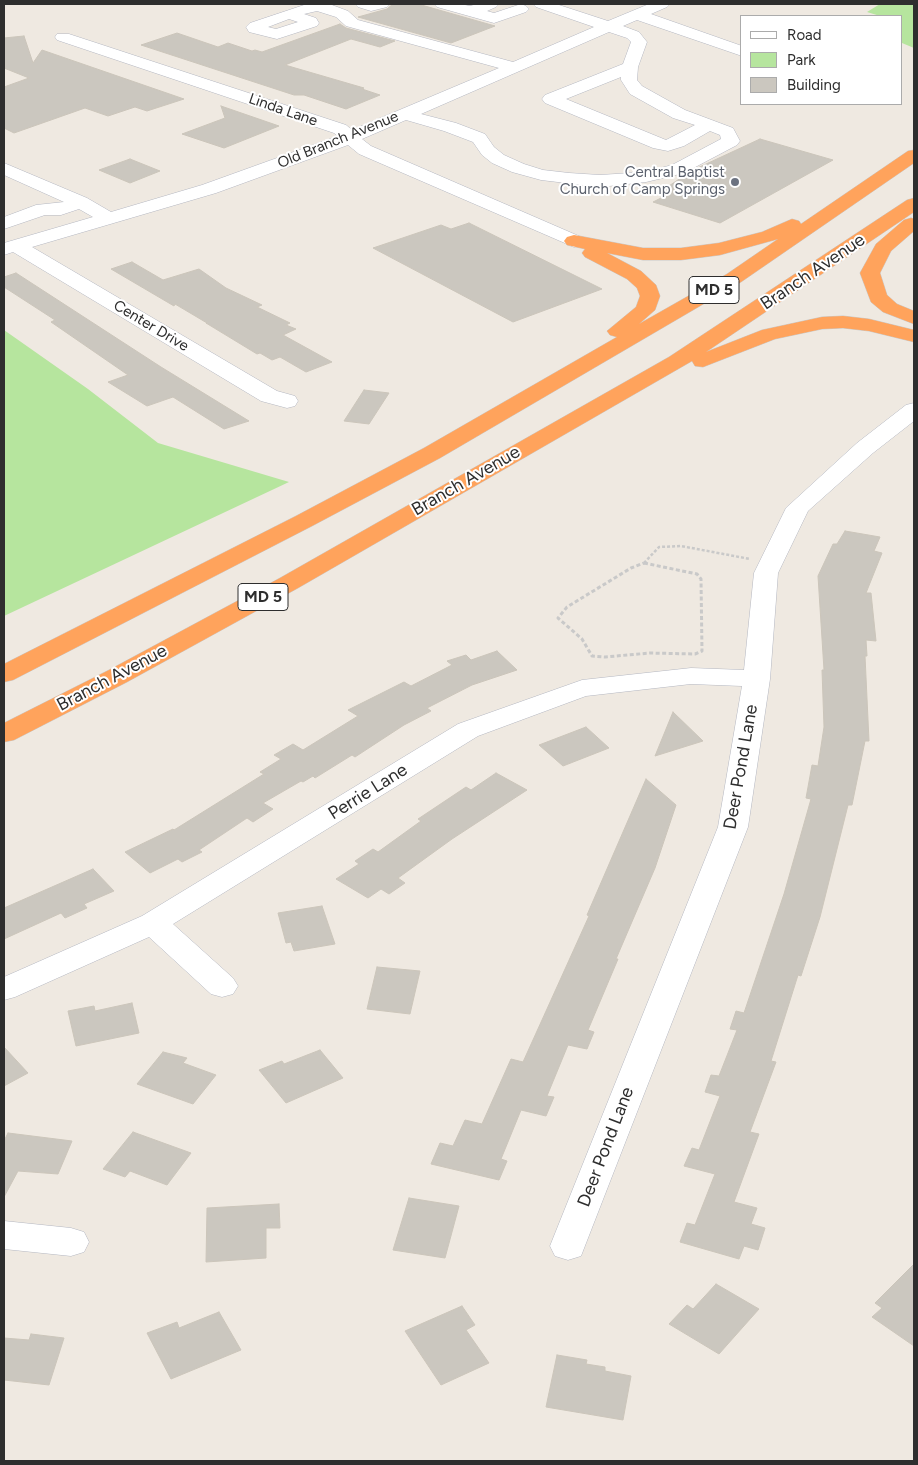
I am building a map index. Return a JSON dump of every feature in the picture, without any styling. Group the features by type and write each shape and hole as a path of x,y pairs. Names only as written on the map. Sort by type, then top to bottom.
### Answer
{"highway":[{"path":"574,241 643,254 681,254 720,249 769,236 803,220 886,168 909,158"},
{"name":"MD 5","path":"4,674 304,521 432,453 734,278 909,158"},
{"name":"Branch Avenue","path":"4,734 118,676 280,588 677,362 914,204"},
{"path":"914,221 883,248 870,273 878,298 890,308 914,318"},
{"path":"516,405 645,310 650,296 646,285 634,275 599,258 574,241"},
{"path":"576,418 721,352 769,334 800,326 822,323 851,323 869,325 914,336"},
{"path":"4,653 304,521"}],"street":[{"path":"363,4 371,6 382,4"},
{"path":"442,4 494,18 521,9"},
{"path":"471,12 491,4"},
{"path":"403,114 450,127 479,138 488,151 498,159 518,168 541,175 600,181 646,177 678,169 731,140 727,132 710,124 679,114 636,90 629,80 630,66 639,42 633,35 541,4"},
{"name":"Old Branch Avenue","path":"13,236 109,218 242,178 349,138 662,4"},
{"path":"288,14 322,5 342,14 352,23 514,67"},
{"path":"638,15 740,49"},
{"name":"Linda Lane","path":"63,37 340,129 365,150 574,241"},
{"path":"398,52 421,42"},
{"path":"460,70 485,59"},
{"path":"630,66 551,100 668,146 710,124"},
{"path":"4,168 80,202 109,218"},
{"path":"13,236 60,216 62,214 61,209 80,202"},
{"name":"Center Drive","path":"13,236 269,396 287,401"},
{"name":"Deer Pond Lane","path":"568,1246 732,827 757,679 766,574 798,508 864,448 914,410"},
{"name":"Perrie Lane","path":"4,989 153,923 468,730 582,688 691,676 757,679"},
{"path":"153,923 222,986"},
{"path":"4,1235 71,1242"}],"path":[{"path":"644,563 696,574 701,579 702,651 695,654 650,653 605,657 592,656 582,639 558,618 567,607 631,568 644,563 659,547 681,546 771,563"}],"green space":[{"path":"880,4 914,4 914,48 903,43 903,15 877,15 867,12"},
{"path":"4,330 88,389 158,443 289,482 4,616"}],"building":[{"path":"393,4 418,4 495,26 451,43 358,17 387,9"},
{"path":"340,24 346,28 395,41 380,47 351,39 285,65 364,88 362,89 380,95 346,109 304,95 294,95 141,45 177,33 218,47 228,43 252,51 262,52"},
{"path":"24,36 33,63 42,50 184,99 147,111 135,107 108,116 85,108 14,133 4,128 4,87 29,78 4,68 4,38"},
{"path":"221,106 279,126 224,148 182,134 225,118"},
{"name":"Central Baptist Church of Camp Springs","path":"760,139 833,160 720,223 653,202 671,193 663,190 691,171"},
{"path":"130,159 160,171 130,183 99,170"},
{"path":"469,223 602,289 513,322 373,248 441,225 451,229"},
{"path":"132,262 163,280 199,269 226,288 262,305 257,307 290,323 286,325 296,329 283,335 332,362 306,372 280,357 272,360 260,353 257,354 175,304 174,306 111,269"},
{"path":"16,273 161,367 249,421 224,429 173,397 147,406 108,382 128,375 51,322 55,320 4,287 4,277"},
{"path":"364,390 389,393 369,424 344,421"},
{"path":"845,531 880,537 874,551 882,553 866,593 871,593 876,641 866,640 869,741 865,741 852,805 848,805 820,917 801,976 798,975 771,1061 776,1062 750,1132 759,1134 734,1202 757,1208 751,1224 765,1228 758,1250 744,1246 739,1259 680,1242 687,1223 695,1225 715,1174 684,1166 692,1148 699,1150 720,1096 705,1092 711,1075 719,1076 737,1030 730,1029 736,1011 744,1013 784,894 811,799 806,798 812,765 818,766 824,727 822,670 824,670 818,576 833,544 837,544"},
{"path":"497,651 517,670 472,685 427,708 431,711 404,725 355,757 352,755 315,778 313,776 303,782 301,781 263,803 273,809 253,822 247,818 199,850 202,852 182,862 178,859 150,873 125,852 174,830 264,774 260,772 281,759 274,755 293,744 303,750 358,716 348,710 404,682 411,686 452,665 447,661 466,655 471,660"},
{"path":"673,712 703,741 655,756"},
{"path":"586,727 609,748 563,766 539,745"},
{"path":"496,773 527,790 452,839 398,878 405,883 389,894 381,889 368,898 336,879 359,864 355,861 373,849 378,852 421,821 418,819 466,787 471,790"},
{"path":"646,779 676,805 655,868 588,1030 594,1032 587,1049 568,1045 547,1096 554,1097 546,1116 521,1110 501,1159 507,1161 499,1180 431,1164 440,1143 453,1146 465,1120 482,1124 511,1059 523,1062 589,916 587,915"},
{"path":"93,869 114,891 84,904 87,908 65,918 61,913 4,939 4,908"},
{"path":"322,906 335,944 294,951 291,942 286,943 278,913"},
{"path":"377,967 420,971 410,1014 367,1009"},
{"path":"132,1003 139,1033 76,1046 68,1011 94,1006 95,1011"},
{"path":"4,1047 28,1073 4,1086"},
{"path":"320,1050 343,1078 286,1103 259,1070 282,1061 284,1064"},
{"path":"163,1052 187,1058 183,1063 216,1075 193,1104 137,1084"},
{"path":"133,1132 191,1153 167,1185 130,1171 125,1177 103,1169"},
{"path":"8,1133 72,1141 58,1174 18,1171 4,1197 4,1141"},
{"path":"409,1198 459,1206 445,1258 393,1250"},
{"path":"279,1204 280,1228 266,1228 266,1258 206,1262 207,1208"},
{"path":"914,1264 914,1346 872,1317 882,1308 875,1303"},
{"path":"716,1284 759,1309 719,1354 669,1324 687,1305 693,1309"},
{"path":"462,1306 475,1325 466,1330 489,1363 441,1385 405,1331"},
{"path":"219,1312 241,1350 171,1379 147,1333 177,1322 179,1328"},
{"path":"31,1334 64,1338 49,1385 4,1380 4,1338 29,1340"},
{"path":"557,1355 587,1360 586,1364 605,1367 605,1371 631,1376 623,1420 546,1407"}],"place":[{"name":"Central Baptist Church of Camp Springs","path":"735,182"}]}
